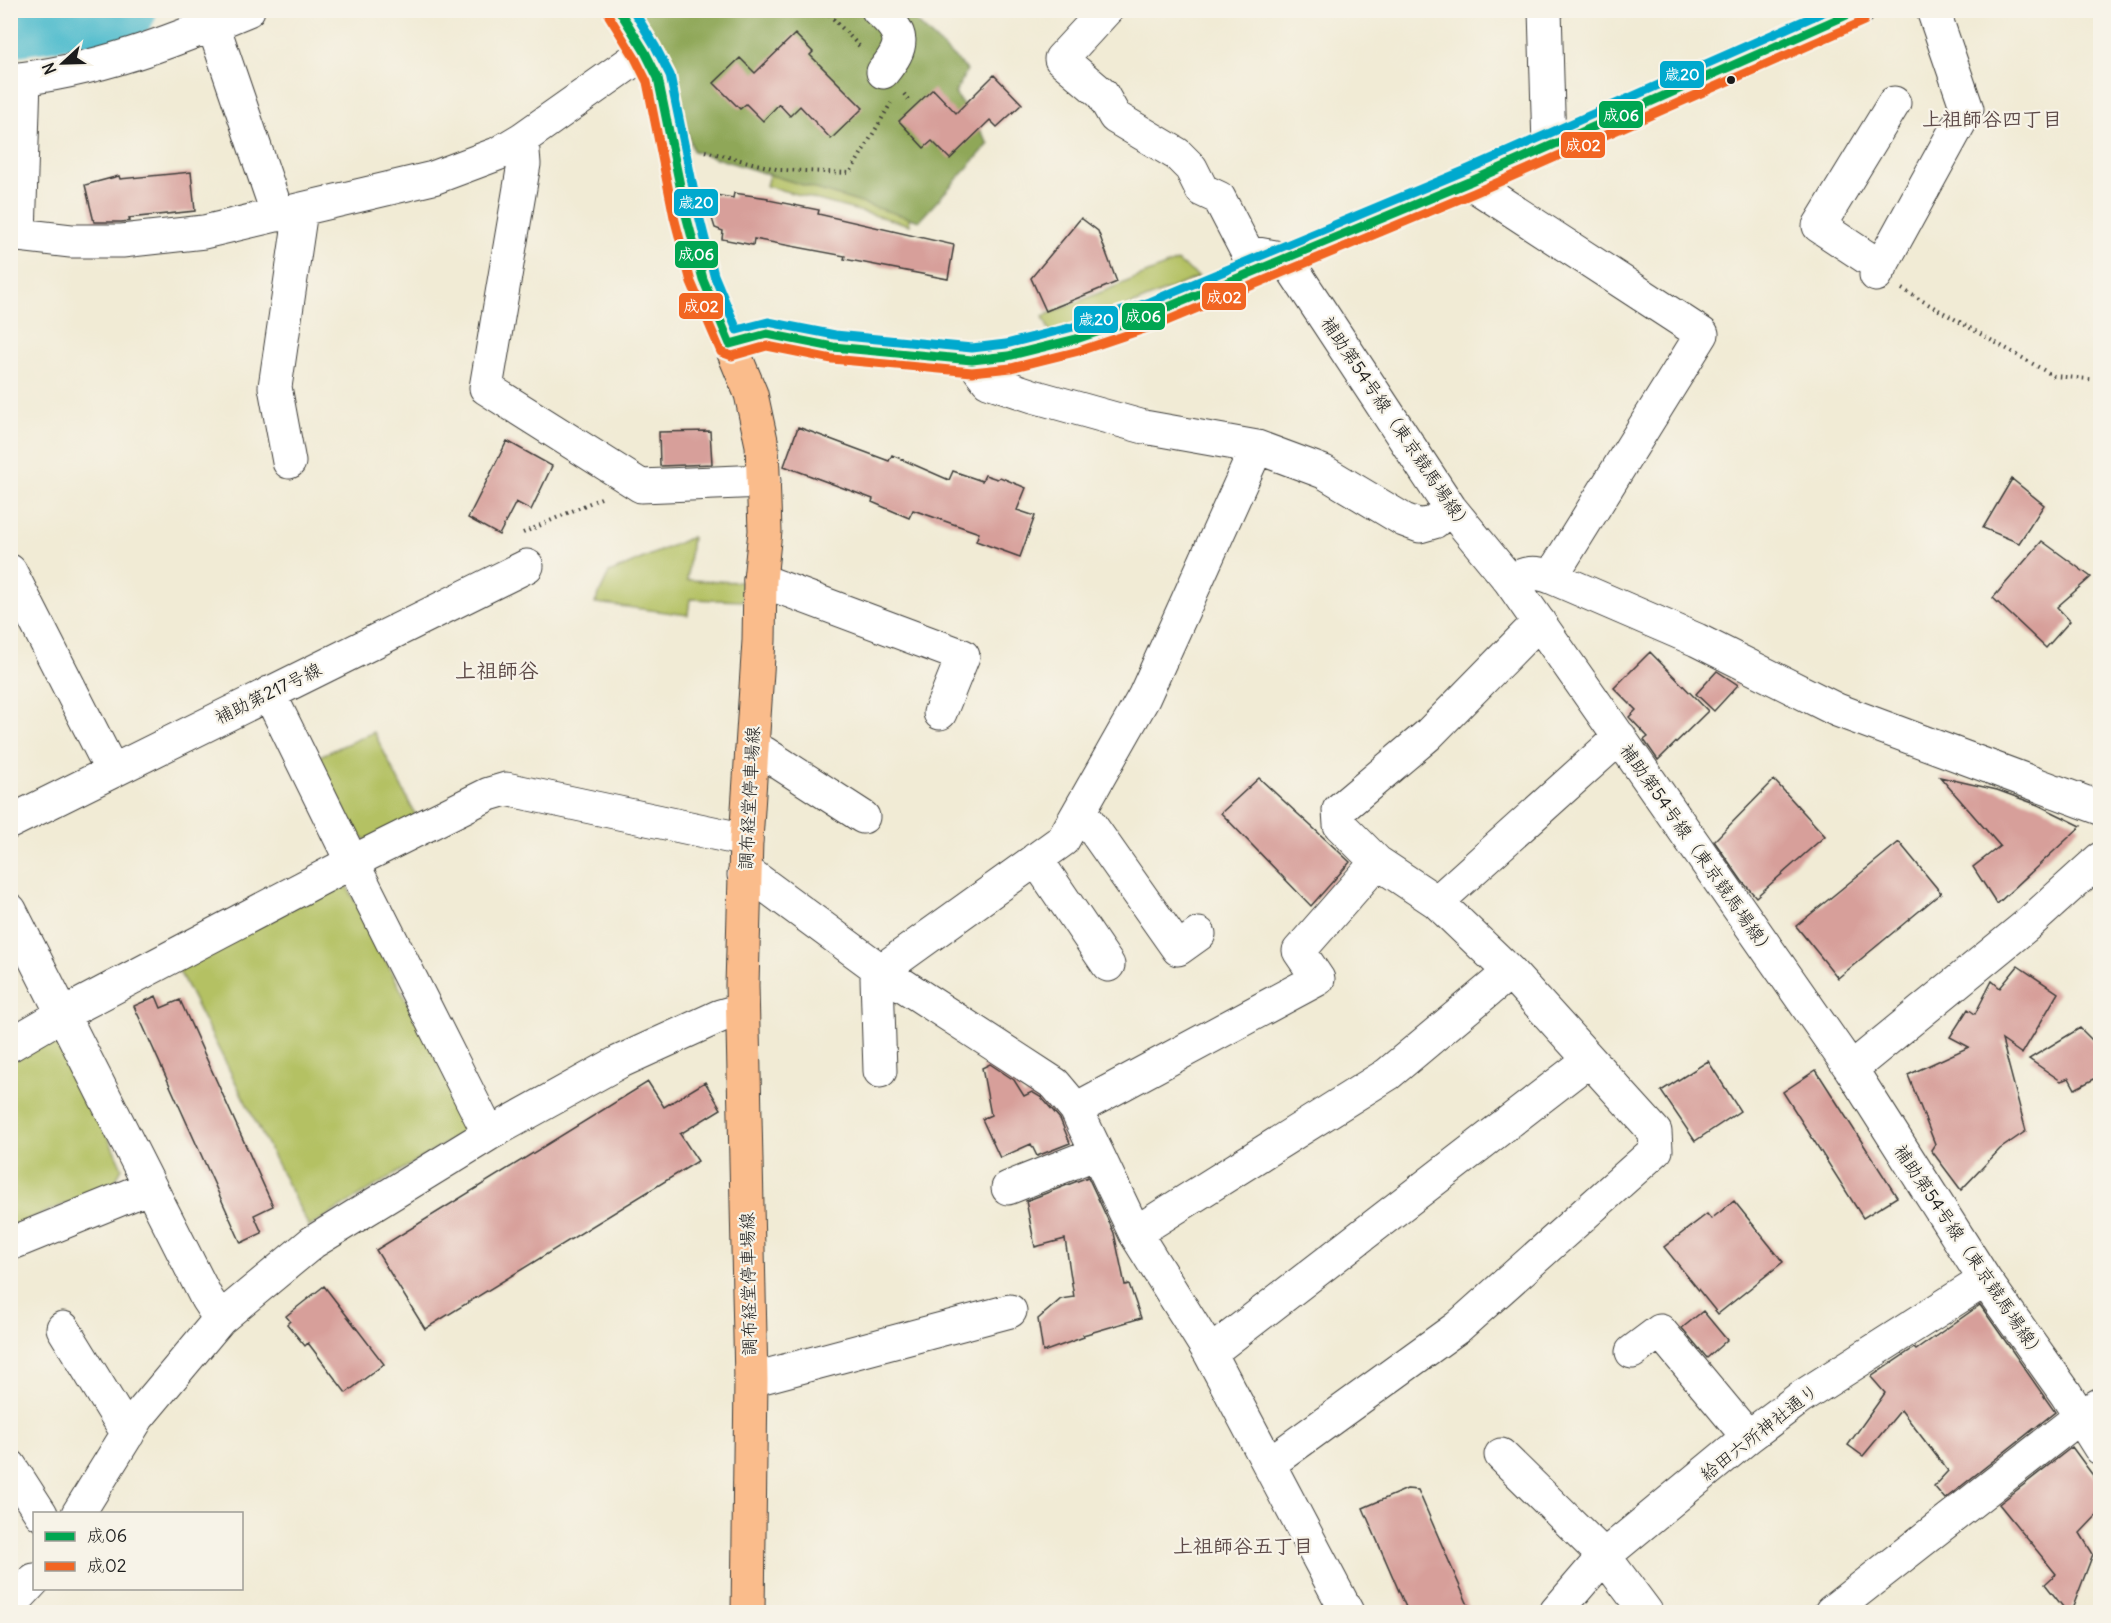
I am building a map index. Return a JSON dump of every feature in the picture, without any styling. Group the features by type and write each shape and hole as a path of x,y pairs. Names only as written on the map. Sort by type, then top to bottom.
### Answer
{"main road":[{"name":"調布経堂停車場線","path":"620,10 658,78 686,215 703,279 751,394 762,445 765,531 760,580 759,641 744,875 741,1010 751,1380 748,1612"}],"street":[{"path":"248,10 125,58 51,76 17,80 15,235 71,241 122,241 204,232 434,178 497,154 522,139 645,52"},
{"path":"878,10 899,36 898,54 889,86"},
{"path":"1106,10 1061,58 1102,94 1115,117 1177,154 1191,168 1202,190 1219,198 1248,252 1286,259"},
{"path":"1545,10 1549,146"},
{"path":"730,344 767,334 833,346 972,360 1008,356 1076,339 1154,313 1286,259 1469,182 1859,10"},
{"path":"1894,103 1819,226 1879,271 1967,109 1934,10"},
{"path":"213,25 289,213 275,387 289,462"},
{"path":"522,139 524,164 486,388 641,486 764,482"},
{"path":"1469,182 1702,334 1551,577"},
{"name":"補助第54号線（東京競馬場線）","path":"1286,259 1450,508 1510,581 1851,1069 1985,1280 2091,1410 2100,1448"},
{"path":"972,360 988,381 1032,396 1144,427 1257,447 1324,472 1404,520 1420,526 1434,522 1450,508"},
{"path":"880,1071 877,978 889,965 1063,840 1144,697 1257,447"},
{"name":"補助第217号線","path":"10,822 527,566"},
{"path":"10,571 112,771"},
{"path":"1510,581 1530,572 1538,572 1551,577 1697,640 1837,710 2100,808"},
{"path":"760,580 963,656 940,713"},
{"path":"1270,1463 1458,1327 1656,1150 1655,1132 1510,972 1437,902 1377,862 1340,825 1339,810 1428,735 1539,622"},
{"path":"269,693 489,1134"},
{"path":"1437,902 1620,738"},
{"path":"752,752 764,753 863,817"},
{"path":"10,1045 63,1014 352,862 489,794 507,789 746,840"},
{"path":"1080,810 1179,949 1199,934"},
{"path":"1036,859 1108,965"},
{"path":"1851,1069 2027,925 2100,859"},
{"path":"1077,1109 1318,979 1299,951 1377,862"},
{"path":"744,875 754,877 883,972 1055,1084 1077,1109 1135,1233 1210,1353 1347,1612"},
{"path":"10,910 207,1299 220,1319"},
{"path":"1135,1233 1388,1074 1510,972"},
{"path":"79,1512 138,1417 220,1319 312,1242 489,1134 619,1062 720,1016 741,1010"},
{"path":"1210,1353 1589,1060"},
{"path":"1008,1188 1097,1153"},
{"path":"10,1245 150,1187"},
{"name":"給田六所神社通り","path":"1556,1612 1604,1556 1748,1437 1800,1398 1985,1280"},
{"path":"751,1380 1010,1311"},
{"path":"63,1328 128,1434"},
{"path":"1632,1352 1660,1331 1748,1437"},
{"path":"1831,1612 2091,1410"},
{"path":"1501,1455 1604,1556 1646,1612"},
{"path":"10,1466 40,1512"},
{"path":"10,1606 33,1581"}],"path":[{"path":"672,142 780,170 850,173 889,86"},
{"path":"1879,271 2054,376 2100,380"},
{"path":"514,537 635,483"}],"green space":[{"path":"635,11 905,11 967,70 955,93 989,144 919,221 693,151 669,70"},
{"path":"780,133 902,169 910,225 766,186"},
{"path":"1177,261 1199,277 1109,314 1050,333 1043,316"},
{"path":"692,537 687,580 742,582 743,601 690,599 688,615 595,603 609,573"},
{"path":"374,732 417,818 367,840 357,835 317,757"},
{"path":"343,878 472,1127 309,1227 176,965"},
{"path":"52,1039 65,1041 122,1168 114,1184 10,1227 10,1063"}],"building":[{"path":"795,34 813,52 810,55 863,108 831,139 800,106 790,116 779,104 763,121 746,104 740,109 714,83 740,58 755,73"},
{"path":"994,75 1022,104 997,127 990,120 950,159 932,141 924,148 899,121 933,89 956,113"},
{"path":"191,172 195,211 129,218 130,221 121,222 94,222 85,185 119,176 120,179"},
{"path":"704,193 733,198 734,193 768,198 768,200 819,210 818,214 954,245 948,279 754,239 753,245 722,239 723,231 715,228"},
{"path":"1081,218 1098,231 1117,282 1046,311 1031,278"},
{"path":"798,427 889,461 892,455 949,480 953,471 982,481 985,475 997,479 1000,477 1026,488 1017,510 1035,516 1020,557 976,541 979,533 913,510 909,518 872,502 873,499 784,466"},
{"path":"710,431 712,464 660,466 659,432"},
{"path":"507,441 552,466 531,510 516,502 499,535 468,518"},
{"path":"2012,479 2044,505 2019,543 1983,528"},
{"path":"2042,541 2091,577 2057,607 2070,621 2046,648 1993,598"},
{"path":"1650,652 1708,711 1658,760 1644,740 1648,737 1629,717 1636,710 1614,688"},
{"path":"1717,671 1738,685 1714,711 1696,694"},
{"path":"1940,777 1997,790 2038,805 2081,826 1997,904 1973,867 2000,846"},
{"path":"1259,778 1350,862 1311,906 1221,813"},
{"path":"1774,780 1825,836 1756,897 1714,841"},
{"path":"1899,842 1941,893 1838,978 1796,926"},
{"path":"2018,966 2058,993 2022,1054 2002,1040 2026,1131 2000,1149 1961,1190 1931,1150 1935,1144 1908,1075 1969,1047 1950,1037 1968,1009 1975,1014 1992,981 2000,988"},
{"path":"156,996 161,1008 180,1000 273,1206 254,1215 262,1233 241,1243 134,1006"},
{"path":"2080,1028 2100,1048 2100,1076 2075,1089 2069,1078 2061,1081 2029,1059"},
{"path":"1708,1061 1740,1111 1695,1141 1661,1091"},
{"path":"990,1064 1014,1080 1024,1096 1032,1092 1042,1098 1060,1119 1070,1143 1037,1156 1031,1144 1000,1158 982,1119 991,1115 982,1068"},
{"path":"1816,1070 1897,1197 1863,1218 1783,1092"},
{"path":"648,1082 664,1107 705,1082 721,1109 680,1134 698,1161 425,1329 376,1250"},
{"path":"1088,1177 1114,1233 1125,1285 1129,1284 1141,1318 1083,1335 1084,1337 1043,1352 1038,1319 1061,1299 1074,1297 1065,1239 1035,1247 1026,1201"},
{"path":"1734,1201 1783,1262 1718,1314 1664,1247 1707,1214 1711,1219"},
{"path":"324,1286 384,1364 346,1393 308,1343 305,1346 287,1324 290,1321 286,1316"},
{"path":"1980,1305 2055,1412 1945,1499 1934,1486 1948,1471 1901,1410 1863,1456 1848,1445 1885,1393 1871,1377 1914,1348 1916,1350"},
{"path":"1703,1311 1727,1340 1707,1358 1682,1328"},
{"path":"2072,1447 2100,1485 2100,1512 2080,1533 2093,1554 2071,1612 2067,1612 2045,1584 2056,1574 1999,1504"},
{"path":"1407,1489 1418,1490 1471,1612 1408,1612 1363,1508"}],"waterway":[{"path":"10,30 111,16 130,10"}],"transit line":[{"name":"成06","path":"619,10 658,78 686,215 703,279 730,344 767,334 833,347 972,360 1008,356 1076,339 1154,313 1469,182 1858,10"},
{"name":"歳20","path":"633,10 670,75 698,212 714,275 737,330 768,322 835,335 972,348 1006,344 1073,327 1150,302 1464,171 1828,10"},
{"name":"成02","path":"609,16 647,82 674,217 691,282 721,352 732,356 767,346 832,359 972,372 1011,368 1079,351 1159,324 1474,193 1864,21"}],"district":[{"name":"上祖師谷四丁目","path":"1992,118"},
{"name":"上祖師谷","path":"497,670"},
{"name":"上祖師谷五丁目","path":"1243,1545"}]}
